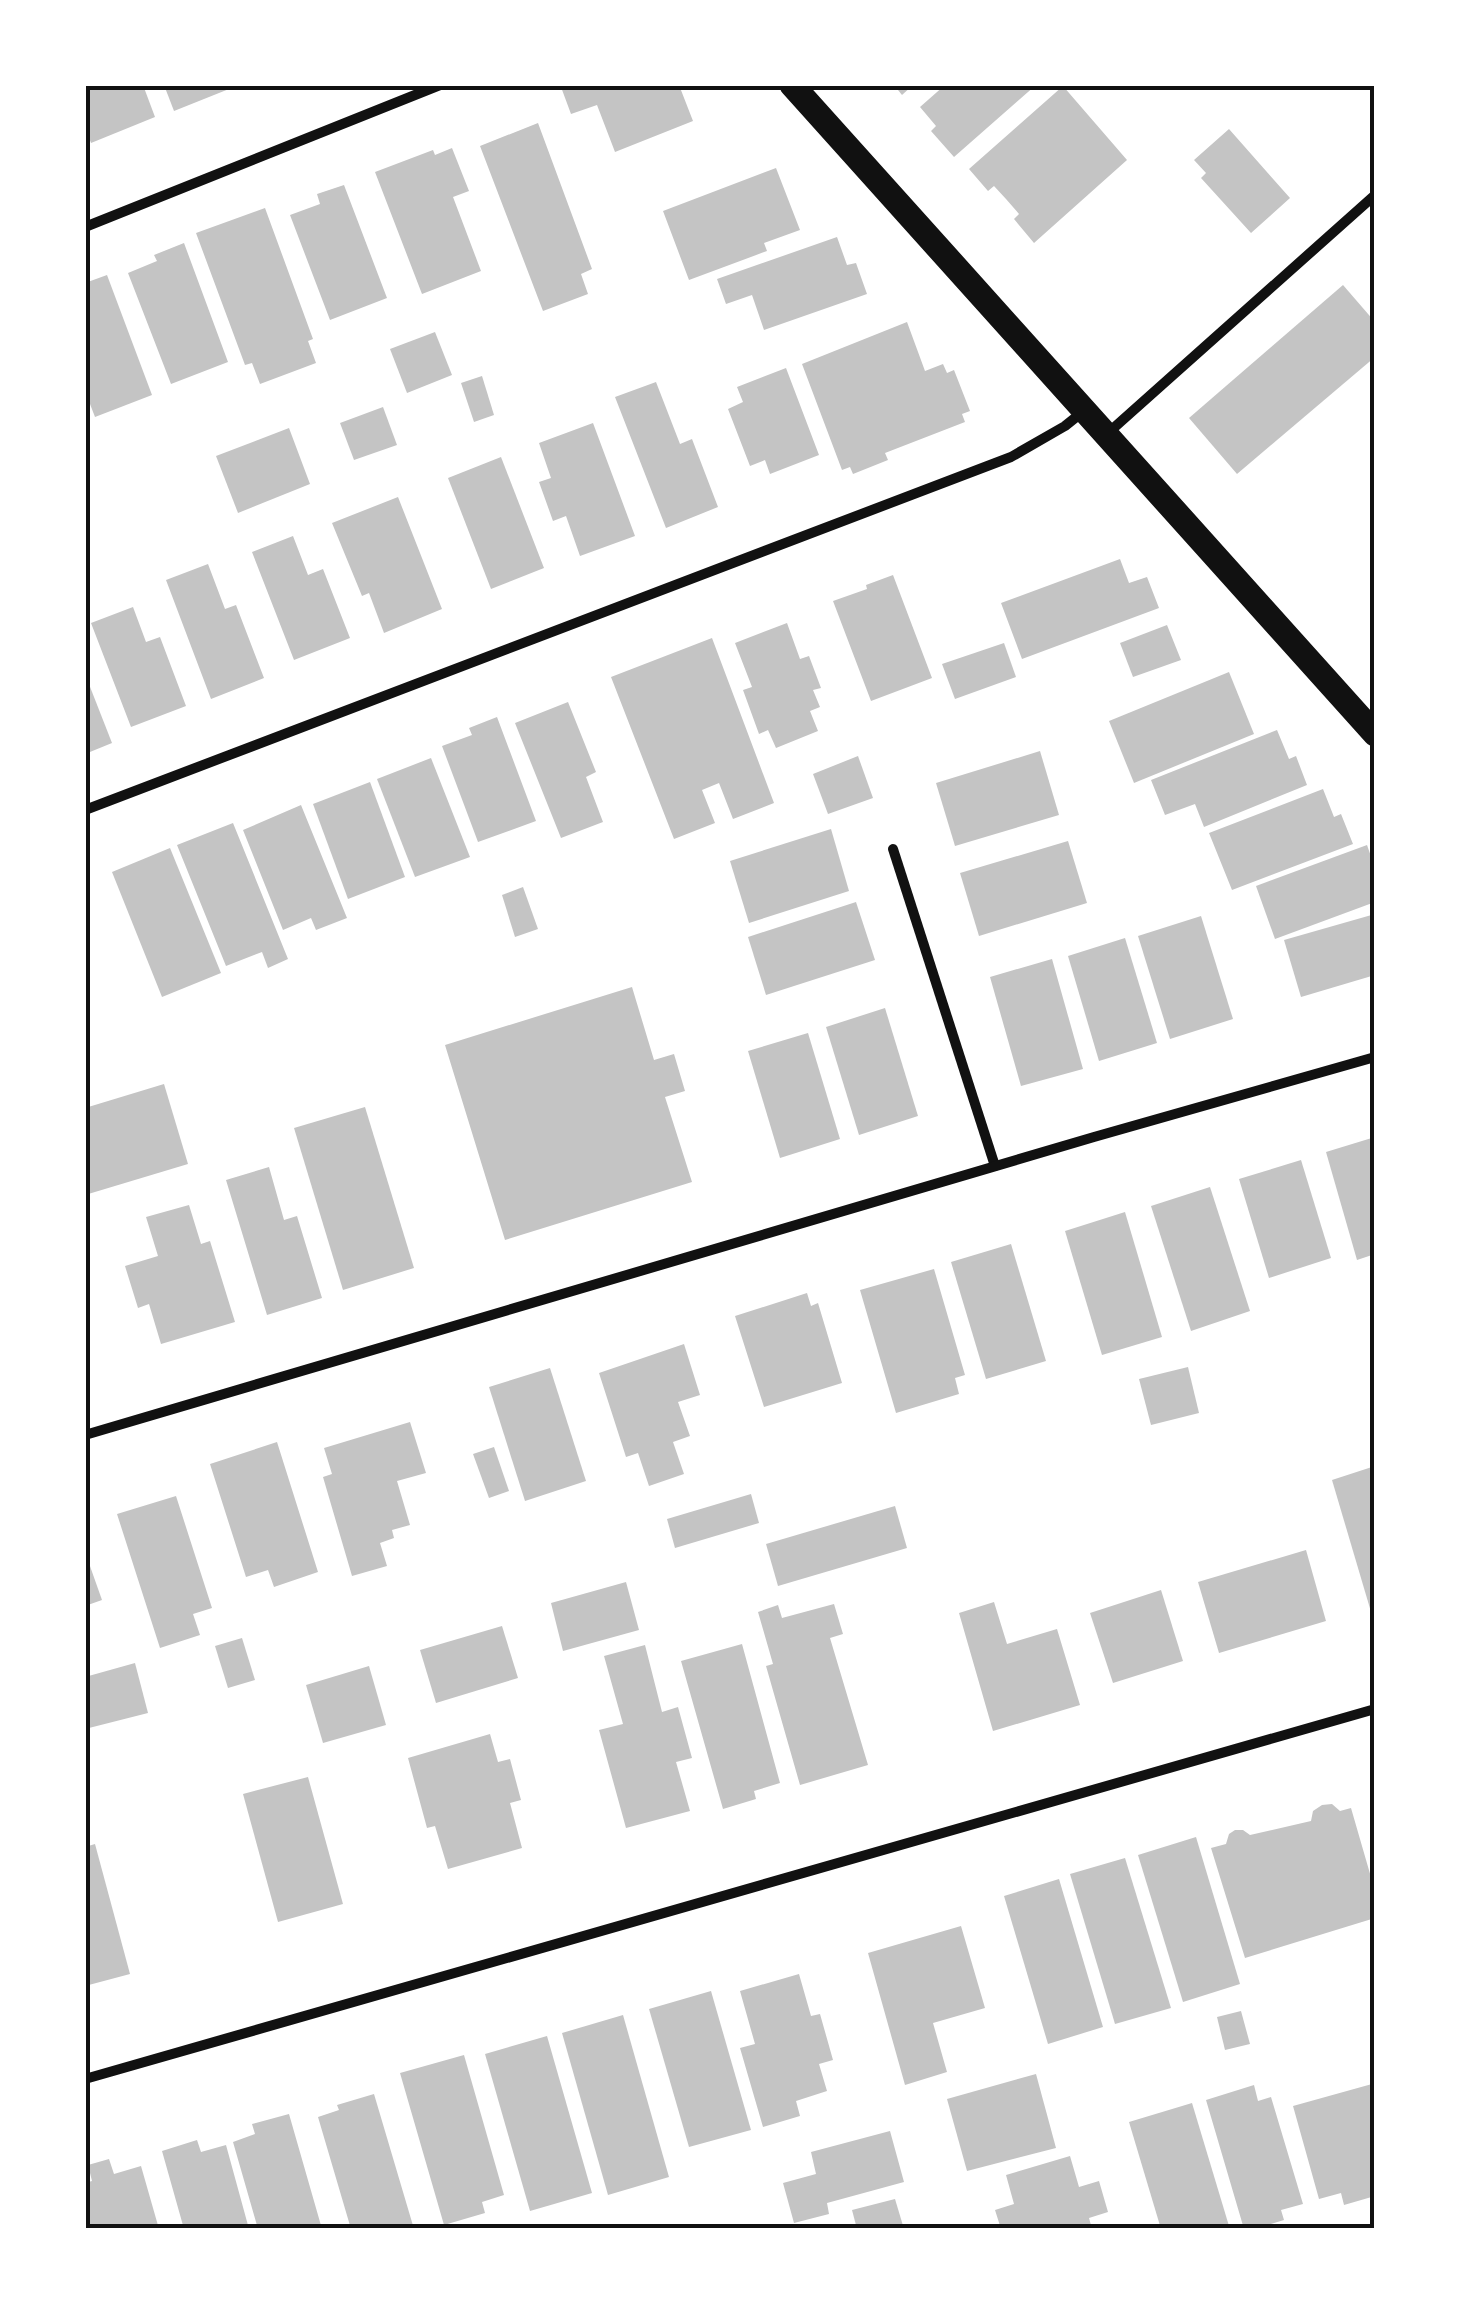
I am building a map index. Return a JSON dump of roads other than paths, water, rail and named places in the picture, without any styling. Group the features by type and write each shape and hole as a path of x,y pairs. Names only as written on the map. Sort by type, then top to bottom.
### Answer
{"main road":[{"path":"792,85 1375,734"}],"street":[{"path":"85,227 440,85"},
{"path":"1107,434 1375,195"},
{"path":"85,810 1011,457 1085,410"},
{"path":"893,849 995,1166"},
{"path":"85,1434 1375,1057"},
{"path":"85,2079 1375,1709"}]}
